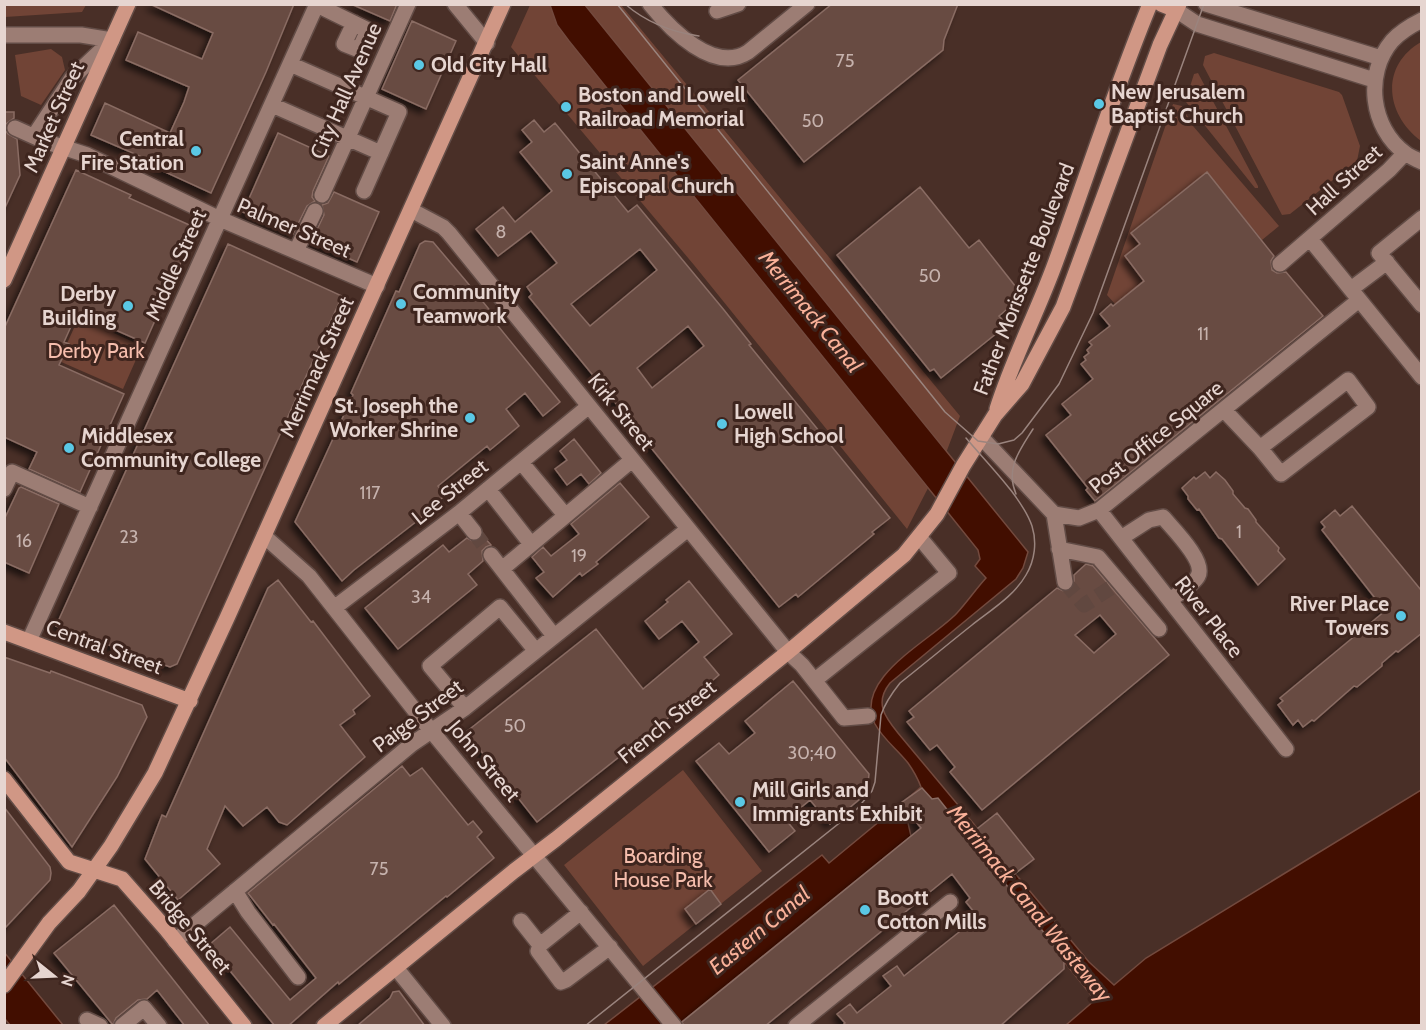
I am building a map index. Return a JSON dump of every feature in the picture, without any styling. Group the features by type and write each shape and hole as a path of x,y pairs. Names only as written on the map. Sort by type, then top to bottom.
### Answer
{"main road":[{"name":"Market Street","path":"4,280 128,4"},
{"name":"Father Morissette Boulevard","path":"995,415 1008,374 1035,316 1055,263 1122,75 1150,4"},
{"path":"1161,4 1178,7"},
{"name":"Merrimack Street","path":"4,985 49,923 79,891 145,792 264,536 502,6"},
{"name":"Father Morissette Boulevard","path":"995,415 1022,384 1063,308 1160,45 1178,7"},
{"name":"French Street","path":"324,1026 788,652 904,555 920,538 937,514 963,466 995,415"},
{"name":"Central Street","path":"4,632 189,701"},
{"name":"Bridge Street","path":"4,779 69,862 122,879 176,941 239,1024"}],"street":[{"name":"City Hall Avenue","path":"322,195 408,4"},
{"path":"455,4 487,43"},
{"path":"650,4 662,20 693,46 712,56 729,58 742,56 748,52 807,4"},
{"path":"717,11 738,4"},
{"path":"1178,7 1204,4 1381,58"},
{"path":"317,5 354,23"},
{"name":"Middle Street","path":"29,641 317,5"},
{"path":"1178,7 1197,24 1374,80"},
{"path":"1422,20 1405,29 1391,42 1381,58 1374,80 1375,107 1386,133 1405,153 1422,162"},
{"path":"4,35 81,35 112,39"},
{"path":"34,136 72,78 112,39"},
{"path":"290,64 399,112 364,191"},
{"path":"272,105 381,153"},
{"name":"Palmer Street","path":"15,128 87,155 220,219 377,286"},
{"name":"Hall Street","path":"1280,264 1389,170 1405,153"},
{"name":"Kirk Street","path":"411,210 443,227 449,233 844,718 868,716"},
{"path":"296,251 315,211"},
{"name":"Post Office Square","path":"1054,514 1079,518 1099,510 1224,410 1355,294 1383,258 1422,218"},
{"path":"1310,238 1422,377"},
{"path":"1383,258 1422,305"},
{"path":"1224,410 1281,474 1368,407 1348,380 1260,448"},
{"name":"Lee Street","path":"334,608 459,513 589,406"},
{"path":"981,436 1054,514 1065,582"},
{"path":"502,569 632,460"},
{"path":"521,462 565,515"},
{"path":"4,489 12,472 90,507"},
{"path":"488,489 531,544"},
{"name":"River Place","path":"1099,510 1286,749"},
{"path":"459,513 474,532"},
{"path":"1121,538 1149,520 1163,517 1194,555 1200,570 1198,577 1170,600"},
{"name":"Paige Street","path":"176,941 412,744 465,708 688,529"},
{"name":"John Street","path":"264,536 309,576 432,731 674,1026"},
{"path":"815,680 949,573 920,538"},
{"path":"1059,549 1098,557 1116,584 1159,629"},
{"path":"491,555 554,636"},
{"path":"465,708 430,666 500,607 536,651"},
{"path":"235,891 248,912 298,977"},
{"path":"796,1026 950,902"},
{"path":"581,912 540,945 538,951 561,981 566,980 610,947"},
{"path":"521,921 540,945"},
{"path":"396,968 443,1026"},
{"path":"122,1026 144,1008 159,1026"}],"green space":[{"path":"5,4 86,5 82,12 5,17"},
{"path":"530,5 621,5 960,416 946,453 907,529 694,265 511,47"},
{"path":"1421,42 1421,141 1400,118 1394,104 1392,90 1393,77 1399,64 1408,52"},
{"path":"51,49 62,57 65,70 41,105 21,96 15,55"},
{"path":"1214,53 1339,92 1360,146 1357,161 1290,214 1282,215 1203,65 1205,56"},
{"path":"1198,73 1258,188 1255,188 1186,102 1194,74"},
{"path":"1173,104 1182,106 1193,126 1279,226 1262,240 1207,172 1131,233 1140,244 1125,256 1144,281 1115,304 1107,295"},
{"name":"Derby Park","path":"79,317 142,346 123,389 59,361"},
{"name":"Boarding House Park","path":"683,770 762,871 643,966 564,865"}],"water":[{"path":"550,5 585,5 1028,552 1023,568 1016,579 890,683 885,690 882,703 889,721 898,733 1089,962 1114,985 1146,958 1421,790 1421,1025 1066,1025 1095,1000 934,801 925,801 908,823 911,836 678,1025 604,1025 822,855 829,863 921,787 908,763 875,724 871,707 875,691 884,676 898,661 957,613 986,578 975,566 980,559 978,550 569,41 557,25"},
{"path":"4,952 63,1025 10,1025 5,1019"}],"building":[{"path":"150,4 294,4 211,193 154,167 156,163 91,135 105,103 170,133 184,102 189,87 126,60 138,32 202,59 213,33"},
{"path":"351,4 397,4 390,21"},
{"path":"832,4 958,4 944,40 943,50 804,162 738,80"},
{"name":"Old City Hall","path":"412,21 456,41 426,109 382,89"},
{"path":"4,112 14,112 14,118 6,124 5,130 17,139 20,175 4,210"},
{"name":"Lowell High School","path":"534,120 544,132 555,123 628,212 637,205 890,518 798,597 796,594 779,607 640,434 638,435 621,414 623,412 529,297 532,294 527,287 557,263 531,231 498,256 476,229 503,207 515,222 552,191 520,152 532,142 522,130","holes":["640,249 657,270 590,326 571,304","688,326 704,346 652,388 637,368"]},
{"path":"278,133 329,156 313,191 312,197 315,201 307,206 293,234 243,212"},
{"path":"76,170 131,195 129,198 196,228 145,343 77,313 64,342 69,344 59,365 124,394 80,492 29,469 37,452 4,437 4,329"},
{"path":"1207,172 1274,256 1271,261 1272,270 1277,273 1286,272 1323,316 1095,501 1086,490 1088,488 1046,435 1071,415 1062,404 1093,379 1081,364 1086,360 1084,357 1089,353 1087,350 1092,345 1089,342 1110,326 1100,314 1144,281 1125,256 1140,244 1131,233"},
{"path":"920,187 969,248 979,240 1023,296 999,316 1007,325 941,378 934,369 930,371 837,255"},
{"path":"334,192 379,212 357,262 311,242 324,215 322,205 328,203"},
{"path":"425,241 433,242 466,281 501,324 498,326 560,402 543,416 525,393 506,409 519,426 490,450 487,446 438,486 446,495 424,512 426,514 342,581 295,522 353,395 351,393 396,291 399,292 420,244"},
{"path":"228,244 342,296 177,664 170,667 56,626"},
{"path":"574,439 601,473 589,484 581,474 567,485 555,469 567,460 560,451"},
{"name":"River Place Towers","path":"1205,472 1210,478 1216,472 1225,480 1233,494 1248,509 1285,559 1258,585 1219,538 1199,509 1197,510 1188,499 1182,488 1194,477 1196,479"},
{"path":"620,483 649,517 596,562 598,564 582,576 580,573 553,597 536,578 544,572 532,557 543,547 551,556 579,534 571,524"},
{"path":"21,487 59,504 29,573 4,562 4,520"},
{"name":"River Place Towers","path":"1352,506 1421,590 1422,633 1398,652 1396,651 1382,663 1382,666 1357,687 1354,686 1314,721 1312,720 1303,727 1298,720 1293,725 1278,705 1283,701 1280,698 1385,611 1322,530 1325,527 1321,522 1335,510 1340,516"},
{"path":"483,536 491,545 482,551 483,561 468,574 477,585 398,649 365,608 443,545 449,552 467,538 475,542"},
{"path":"1086,564 1093,566 1169,655 982,810 950,772 955,767 937,745 930,750 907,722 914,717 909,711 1057,588 1066,592 1072,589 1074,575","holes":["1100,615 1116,634 1094,653 1075,635"]},
{"path":"278,580 311,622 313,621 370,696 353,710 355,714 340,725 365,757 287,825 279,822 267,807 243,826 225,806 207,849 220,864 178,900 145,859 162,815 166,817 268,588"},
{"path":"689,581 732,634 704,657 719,675 537,822 466,732 596,629 643,689 699,642 682,621 659,639 645,621"},
{"path":"4,657 50,673 51,671 142,705 147,717 117,777 72,847 4,757"},
{"path":"793,681 869,774 867,793 830,824 810,800 786,820 795,831 769,852 696,761 719,743 729,754 755,733 745,721"},
{"path":"402,766 410,776 422,768 468,825 473,821 482,832 477,837 494,858 339,984 338,982 288,1026 275,1026 209,945 230,927 290,1000 316,978 248,893"},
{"name":"Boott Cotton Mills","path":"922,788 932,799 938,798 968,836 997,813 1034,859 1004,882 1064,958 1064,969 1000,1026 842,1026 845,1023 837,1014 850,1004 857,1013 891,986 883,976 897,966 904,976 978,917 966,902 970,898 952,874 765,1026 684,1026 682,1022 921,828 901,803"},
{"path":"4,807 50,867 51,873 50,880 4,929"},
{"name":"Boarding House Park","path":"710,889 721,904 696,924 685,909"},
{"path":"114,905 210,1026 185,1026 157,990 147,999 138,1000 116,1018 113,1025 54,953"},
{"path":"399,991 425,1026 357,1026 390,998 393,992"}],"tunnel":[{"path":"474,532 491,555"},
{"path":"1065,582 1084,605 1112,587"}],"tram line":[{"path":"617,4 945,412 978,441 998,444 1014,440 1022,433 1059,384 1093,313 1204,4"},
{"path":"625,4 660,26 699,36"},
{"path":"1016,494 1013,485 1013,468 1019,452 1033,429"},
{"path":"585,1026 857,809 872,791 875,782 881,715 894,691 900,683 1009,596 1021,583 1034,551 1032,526 1012,492 966,438"}],"place":[{"name":"Old City Hall","path":"419,65"},
{"name":"New Jerusalem Baptist Church","path":"1099,104"},
{"name":"Boston and Lowell Railroad Memorial","path":"566,107"},
{"name":"Central Fire Station","path":"196,151"},
{"name":"Saint Anne's Episcopal Church","path":"567,174"},
{"name":"Community Teamwork","path":"401,304"},
{"name":"Derby Building","path":"128,306"},
{"name":"St. Joseph the Worker Shrine","path":"470,418"},
{"name":"Lowell High School","path":"722,424"},
{"name":"Middlesex Community College","path":"69,448"},
{"name":"River Place Towers","path":"1401,616"},
{"name":"Mill Girls and Immigrants Exhibit","path":"740,802"},
{"name":"Boott Cotton Mills","path":"865,910"}],"water label":[{"name":"Merrimack Canal","path":"811,311"},
{"name":"Merrimack Canal Wasteway","path":"1030,903"},
{"name":"Eastern Canal","path":"759,930"}]}
